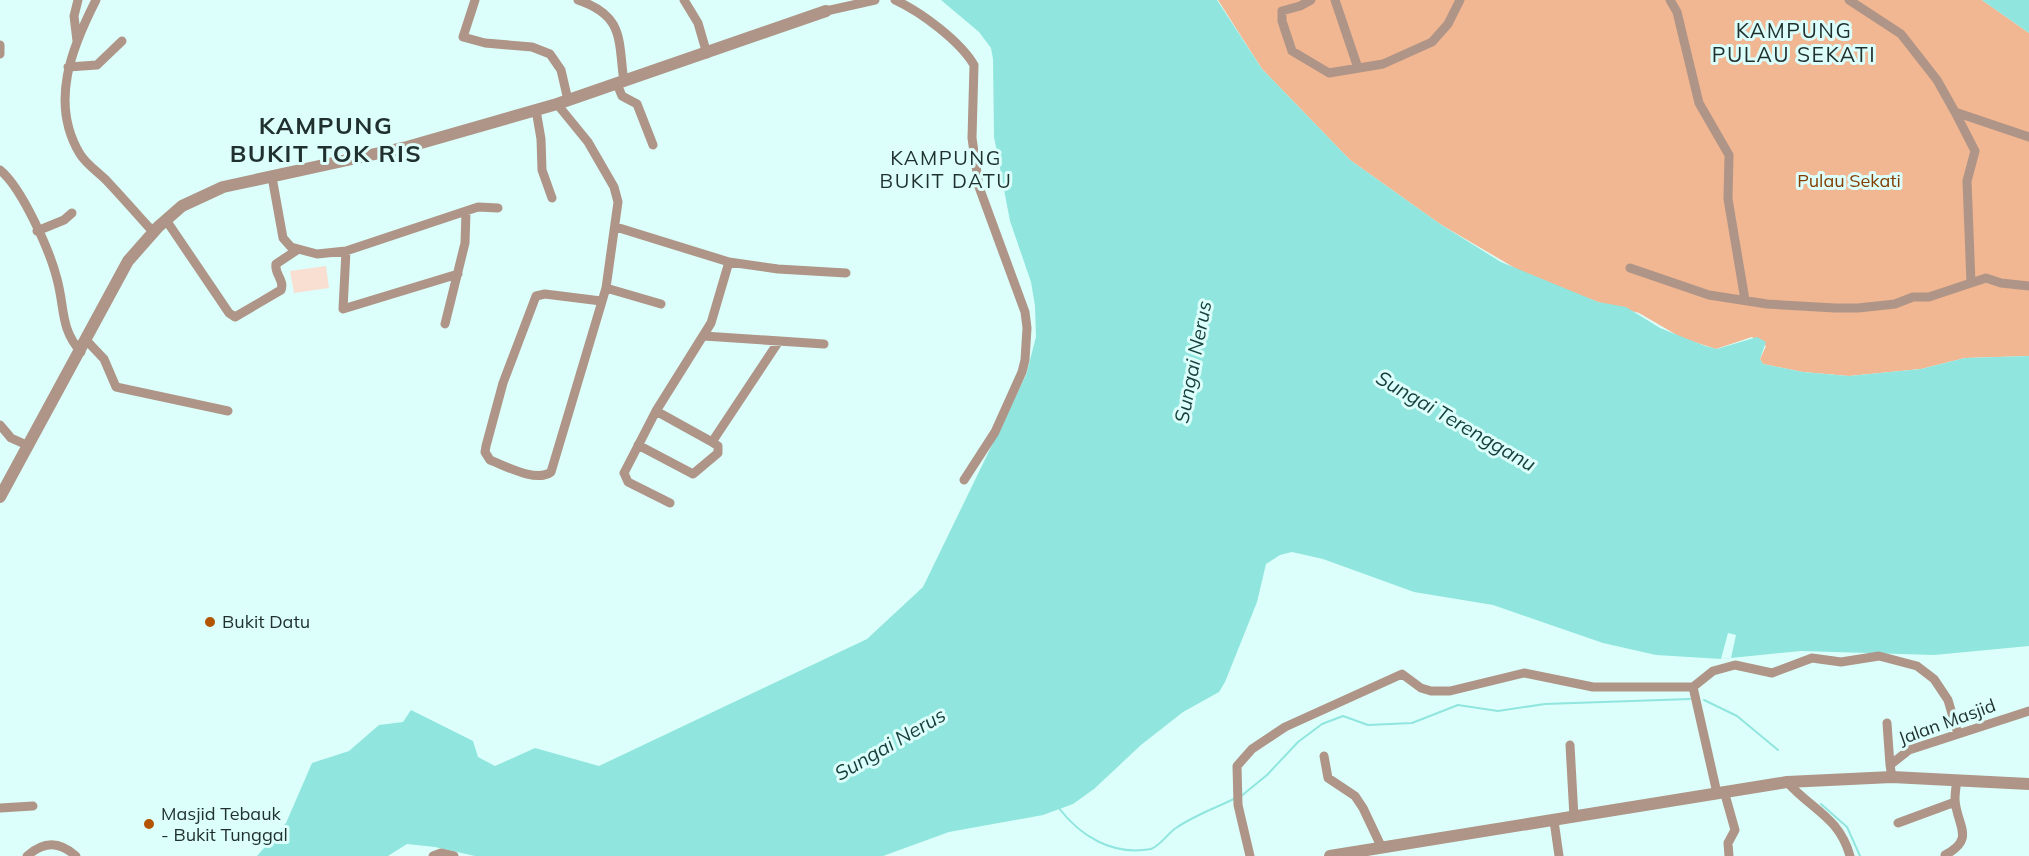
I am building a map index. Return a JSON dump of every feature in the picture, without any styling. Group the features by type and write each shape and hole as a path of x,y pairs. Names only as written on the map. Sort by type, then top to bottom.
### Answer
{"street":[{"path":"76,41 74,16 78,0"},
{"path":"95,0 76,41 68,67 65,102 80,154 153,232"},
{"path":"475,0 463,37 485,43 532,47 550,54 558,63 563,102 615,187 618,202 606,288 551,472 545,476 537,476 490,460 487,457 486,446 503,383 536,297 545,294 601,301"},
{"path":"578,0 604,12 613,21 619,38 622,96 637,104 653,145"},
{"path":"684,0 695,16 707,54"},
{"path":"0,497 84,347 128,261 153,232 182,206 223,187 407,147 563,102 826,11 875,0"},
{"path":"895,0 907,5 957,44 974,65 972,138 979,187 1025,312 1025,360 1022,372 995,432 964,480"},
{"path":"1311,0 1300,6 1282,10 1282,21 1292,51 1329,73 1383,64 1432,42 1448,24 1460,0"},
{"path":"1335,0 1358,68"},
{"path":"1670,0 1677,12 1698,103 1729,155 1728,199 1745,300"},
{"path":"1848,0 1901,34 1937,80 1975,151 1967,181 1971,222 1971,283"},
{"path":"68,67 97,65 122,41"},
{"path":"0,45 0,54"},
{"path":"536,110 541,139 542,170 552,198"},
{"path":"1955,112 2029,137"},
{"path":"0,170 17,187 56,274 68,336 104,359 116,387 228,411"},
{"path":"272,177 281,233 287,244 297,250 317,254 346,250 481,207 498,208"},
{"path":"445,324 467,232 466,212"},
{"path":"37,231 64,220 72,213"},
{"path":"166,219 229,313 235,317 281,290 283,284 275,269 276,264 297,250"},
{"path":"616,227 729,262 778,269 846,273"},
{"path":"346,250 343,309 458,274"},
{"path":"670,503 625,478 624,473 656,411 704,336 716,310 729,262"},
{"path":"1630,268 1709,295 1767,304 1857,308 1896,304 1913,297 1929,297 1986,278 2001,283 2029,286"},
{"path":"606,288 661,304"},
{"path":"704,336 824,344"},
{"path":"712,442 779,341"},
{"path":"638,445 693,474 718,453 718,446 656,411"},
{"path":"0,425 11,438 29,446"},
{"path":"1250,856 1238,805 1237,766 1254,747 1285,727 1402,674 1421,688 1431,691 1450,691 1524,673 1593,687 1693,687 1713,671 1735,664 1772,673 1812,658 1841,662 1879,656 1889,657 1917,666 1934,680 1948,700 1958,734"},
{"path":"1693,687 1721,792 1735,830 1728,843 1729,856"},
{"name":"Jalan Masjid","path":"1891,771 1909,750 2029,711"},
{"path":"1887,723 1891,771"},
{"path":"1570,745 1574,817"},
{"path":"1324,756 1328,778 1355,796 1381,846"},
{"path":"1330,856 1721,792 1787,782 1891,771 1957,780 2029,784"},
{"path":"1945,855 1958,848 1963,840 1963,826 1955,802 1957,780"},
{"path":"1787,782 1801,797 1834,823 1845,840 1850,856"},
{"path":"1898,823 1955,802"},
{"path":"0,808 33,806"},
{"path":"1554,821 1559,856"},
{"path":"27,856 40,846 62,844 76,856"},
{"path":"433,856 446,853 454,856"}],"shaded area":[{"path":"326,266 329,288 294,293 290,271"}],"green space":[{"name":"Pulau Sekati","path":"1218,0 1982,0 2029,33 2029,356 1965,358 1921,369 1849,376 1803,372 1763,364 1760,359 1766,346 1752,337 1716,349 1682,338 1639,313 1598,302 1525,274 1440,224 1350,160 1262,69"}],"water":[{"path":"941,0 1217,0 1262,69 1350,160 1440,224 1501,262 1598,302 1626,307 1660,328 1705,346 1717,349 1757,337 1766,342 1760,359 1763,364 1803,372 1849,376 1921,369 1965,358 2029,356 2029,646 1934,655 1801,651 1721,659 1656,655 1603,643 1493,605 1414,592 1323,559 1292,552 1280,555 1266,564 1257,602 1219,692 1183,712 1141,745 1094,789 1073,804 1043,815 949,832 883,856 475,856 435,847 407,844 388,856 257,856 286,823 312,763 349,751 379,725 403,722 411,710 473,741 478,757 495,766 535,748 599,766 867,639 923,587 1026,375 1036,337 1035,306 1031,282 1010,221 994,137 991,48 979,32"},
{"path":"1982,0 2029,0 2029,33"}],"pier":[{"path":"1728,633 1736,635 1731,658 1721,659"}],"waterway":[{"path":"1240,797 1267,775 1298,742 1322,724 1343,716 1368,725 1412,723 1458,705 1498,711 1545,704 1690,699"},
{"path":"1704,700 1737,716 1778,750"},
{"path":"1058,807 1076,827 1098,842 1123,849 1137,850 1155,847 1173,830 1234,799"},
{"path":"1821,804 1847,827 1860,856"}],"place":[{"name":"Bukit Datu","path":"210,622"},
{"name":"Masjid Tebauk - Bukit Tunggal","path":"149,824"}],"district":[{"name":"KAMPUNG PULAU SEKATI","path":"1794,43"},
{"name":"KAMPUNG BUKIT TOK RIS","path":"326,140"},
{"name":"KAMPUNG BUKIT DATU","path":"946,170"}],"water label":[{"name":"Sungai Nerus","path":"1193,362"},
{"name":"Sungai Terengganu","path":"1456,421"},
{"name":"Sungai Nerus","path":"890,744"}]}
